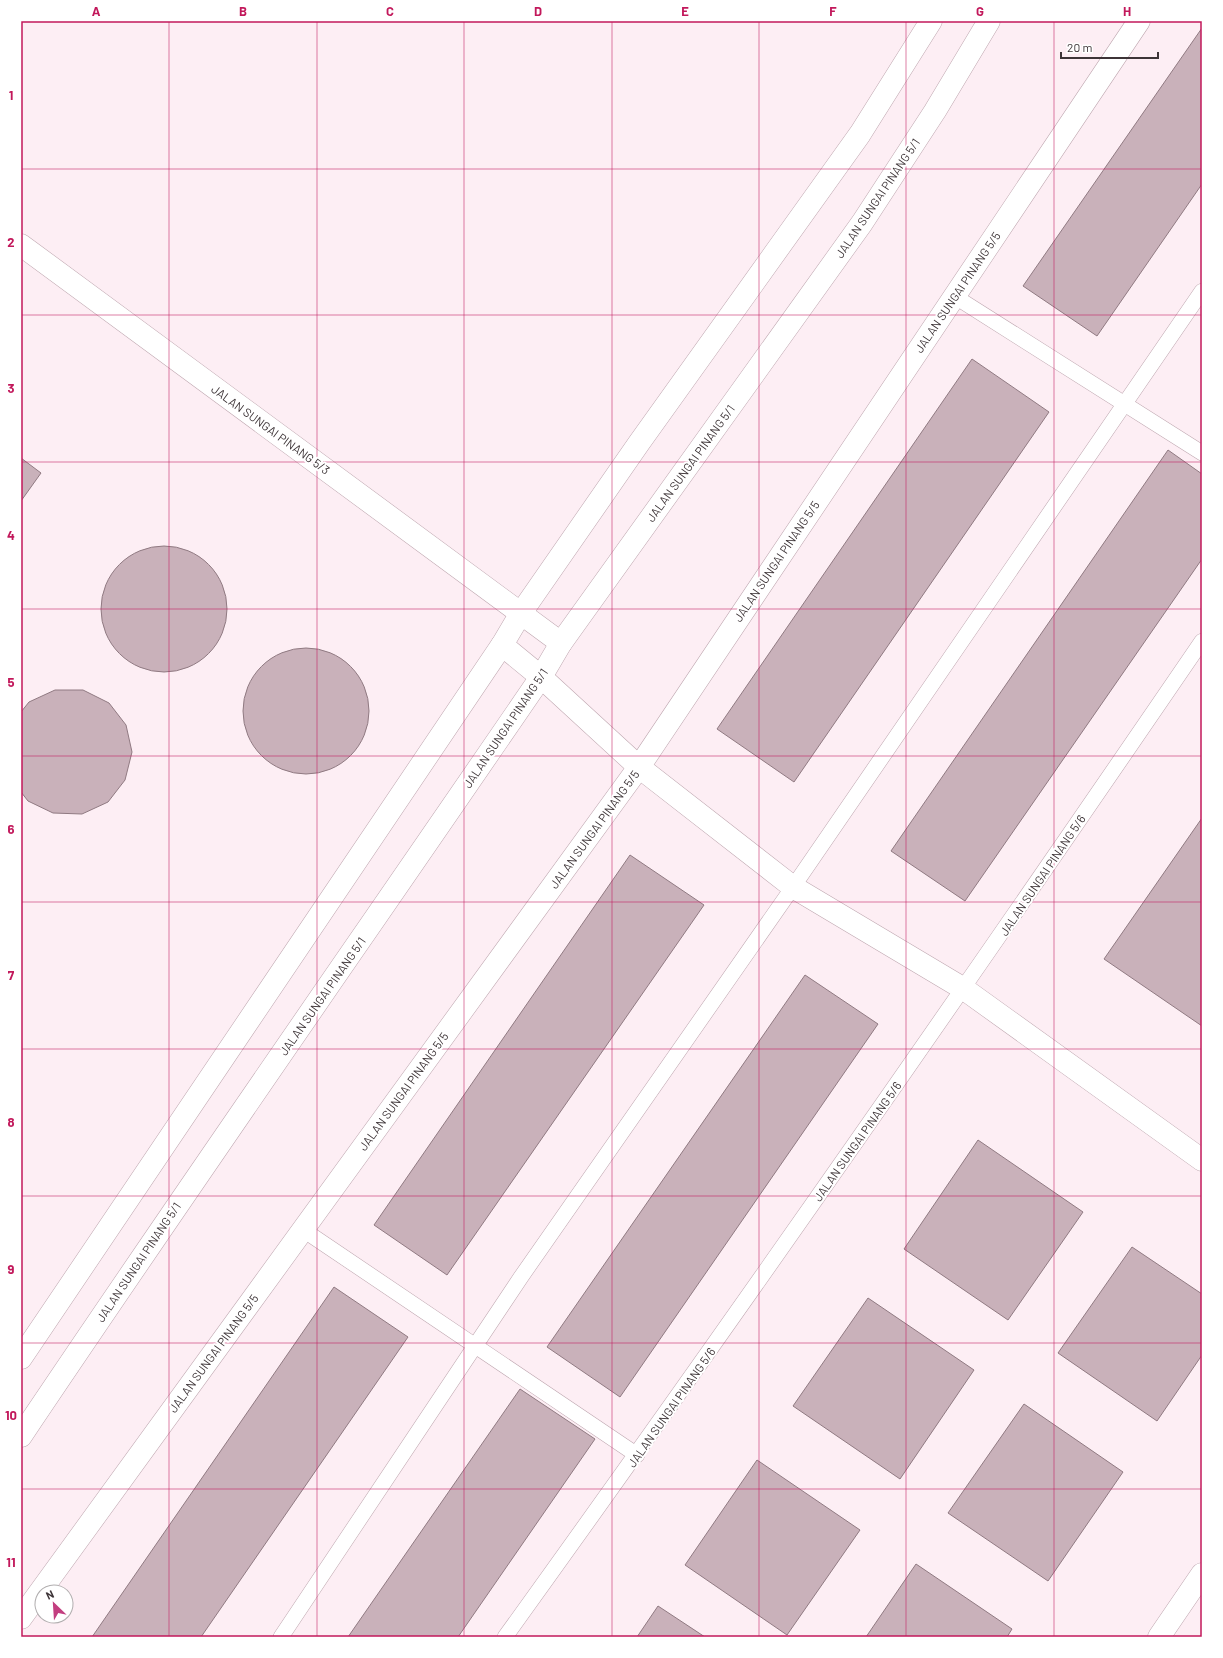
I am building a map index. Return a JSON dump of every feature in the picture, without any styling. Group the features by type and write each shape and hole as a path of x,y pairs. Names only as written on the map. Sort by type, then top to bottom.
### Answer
{"street":[{"path":"21,1358 502,645 521,613 639,443 860,134 932,21"},
{"name":"JALAN SUNGAI PINANG 5/1","path":"21,1436 140,1258 541,677 561,643 862,223 935,111 989,21"},
{"name":"JALAN SUNGAI PINANG 5/5","path":"21,1618 302,1229 639,767 1139,21"},
{"name":"JALAN SUNGAI PINANG 5/3","path":"21,246 561,643"},
{"path":"502,645 541,677 639,767 793,887 964,989 1202,1160"},
{"path":"1159,1637 1202,1574"}],"lane":[{"path":"281,1637 521,1277 793,887 1202,291"},
{"path":"954,296 1202,453"},
{"name":"JALAN SUNGAI PINANG 5/6","path":"506,1637 637,1455 964,989 1202,641"},
{"path":"302,1229 637,1455"}],"building":[{"path":"1202,28 1202,184 1097,336 1023,286"},
{"path":"972,359 1049,412 794,782 717,729"},
{"path":"1168,450 1202,474 1202,559 965,901 891,851"},
{"path":"21,458 41,473 21,501"},
{"path":"164,546 176,547 188,551 204,560 213,569 222,585 226,597 226,621 222,633 213,649 204,658 188,667 176,671 164,672 152,671 140,667 124,658 115,649 106,633 102,621 101,609 102,597 106,585 115,569 124,560 140,551 152,547"},
{"path":"306,648 330,653 341,659 354,671 364,687 369,711 364,735 358,746 346,759 330,769 306,774 282,769 271,763 258,751 248,735 243,711 248,687 254,676 266,663 282,653"},
{"path":"55,690 83,690 109,703 126,725 132,752 125,780 108,802 82,814 53,813 28,801 21,792 21,712 29,702"},
{"path":"1202,818 1202,1026 1104,959"},
{"path":"630,855 704,905 447,1275 374,1225"},
{"path":"805,975 878,1024 620,1397 547,1347"},
{"path":"978,1140 1083,1212 1008,1320 904,1249"},
{"path":"1132,1247 1202,1294 1202,1355 1157,1421 1058,1353"},
{"path":"334,1287 408,1337 201,1637 92,1637"},
{"path":"868,1298 974,1370 900,1479 793,1406"},
{"path":"520,1389 595,1439 458,1637 348,1637"},
{"path":"1024,1404 1123,1472 1048,1581 948,1513"},
{"path":"757,1460 860,1530 787,1635 685,1565"},
{"path":"916,1564 1012,1629 1007,1637 866,1637"},
{"path":"658,1606 705,1637 637,1637"}]}
